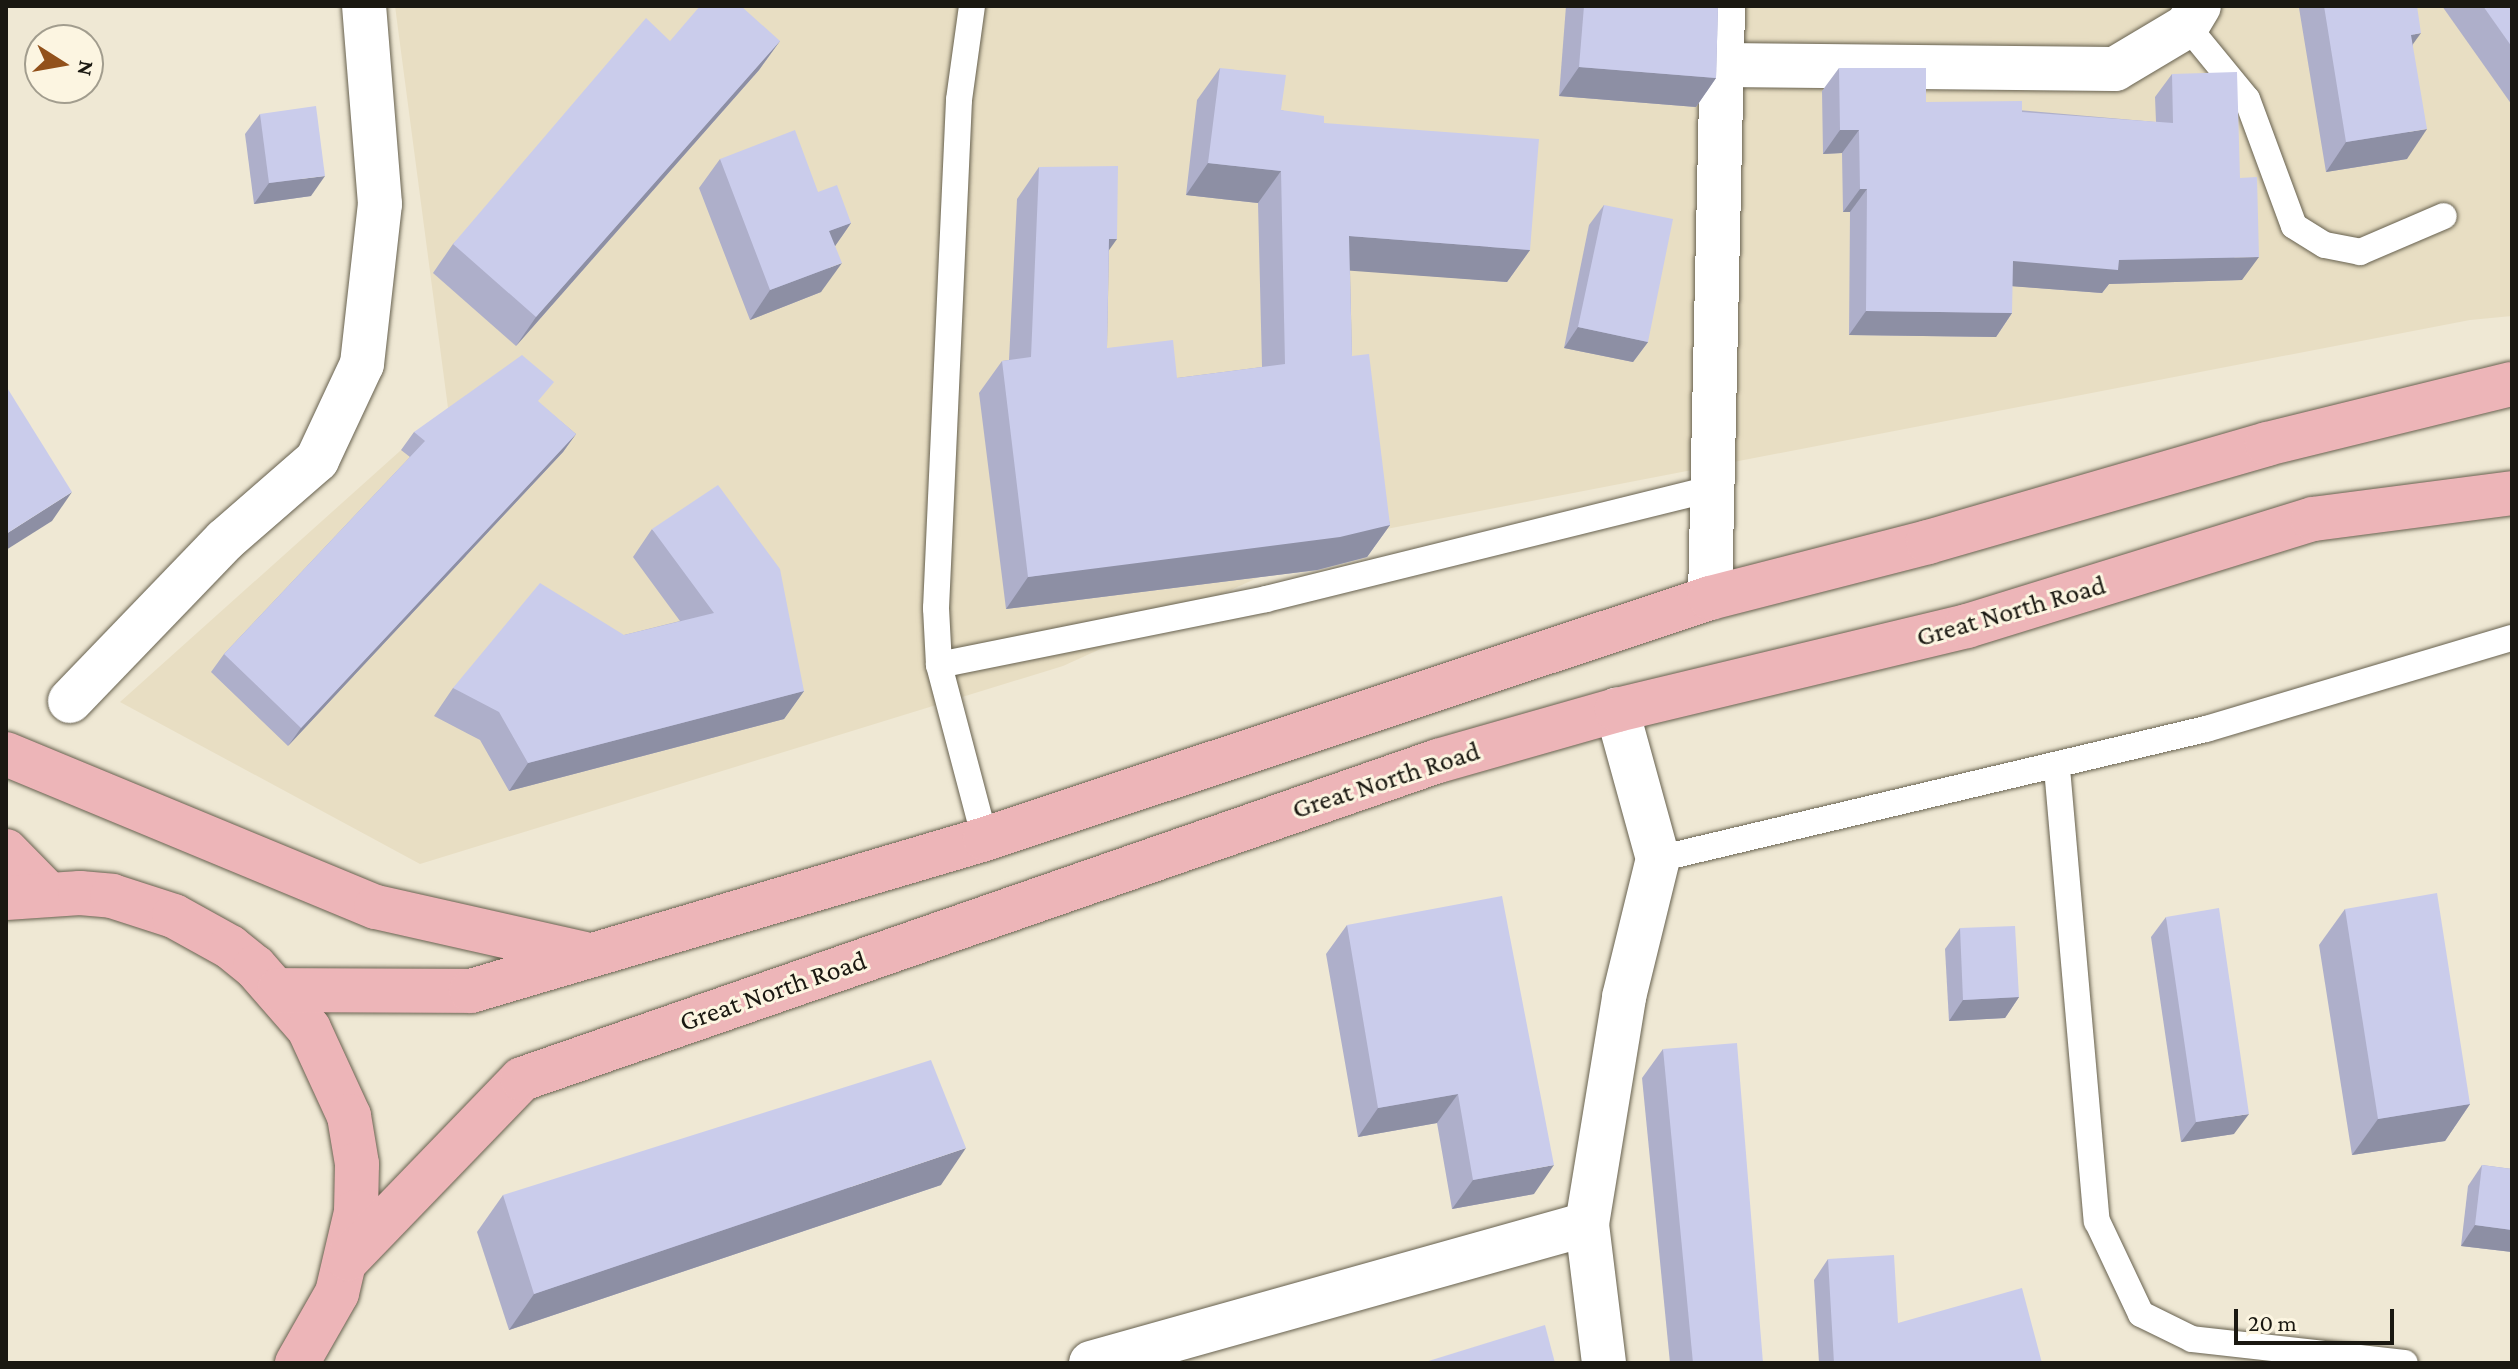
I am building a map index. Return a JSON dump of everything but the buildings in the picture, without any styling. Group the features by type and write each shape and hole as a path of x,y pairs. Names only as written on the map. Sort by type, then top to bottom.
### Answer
{"main road":[{"path":"279,990 471,991 985,839 1710,598 1928,542 2267,444 2512,384"},
{"name":"Great North Road","path":"348,1259 522,1079 1423,766 1617,710 1967,626 2313,519 2512,493"},
{"path":"6,754 376,907 587,955"},
{"path":"6,851 27,895 112,896 174,916 230,947 279,990 320,1050 349,1116 357,1176 348,1259 321,1326 297,1363"}],"street":[{"path":"70,701 225,540 317,460 362,364 380,204 364,6"},
{"path":"1710,598 1723,6"},
{"path":"1722,65 2115,69 2193,16"},
{"path":"1604,1363 1587,1224 1624,997 1658,859 1617,710"},
{"path":"1091,1363 1587,1224"}],"lane":[{"path":"972,6 958,116 936,608 939,665 985,839"},
{"path":"2193,16 2247,99 2294,226 2325,245 2360,252 2444,216"},
{"path":"939,665 1266,599 1713,488"},
{"path":"1658,859 2057,768 2206,729 2512,638"},
{"path":"2057,768 2097,1221 2141,1314 2192,1339 2405,1363"}],"shaded area":[{"path":"395,6 2512,6 2512,316 2470,320 1350,536 1063,666 420,864 120,702 448,408"}]}
